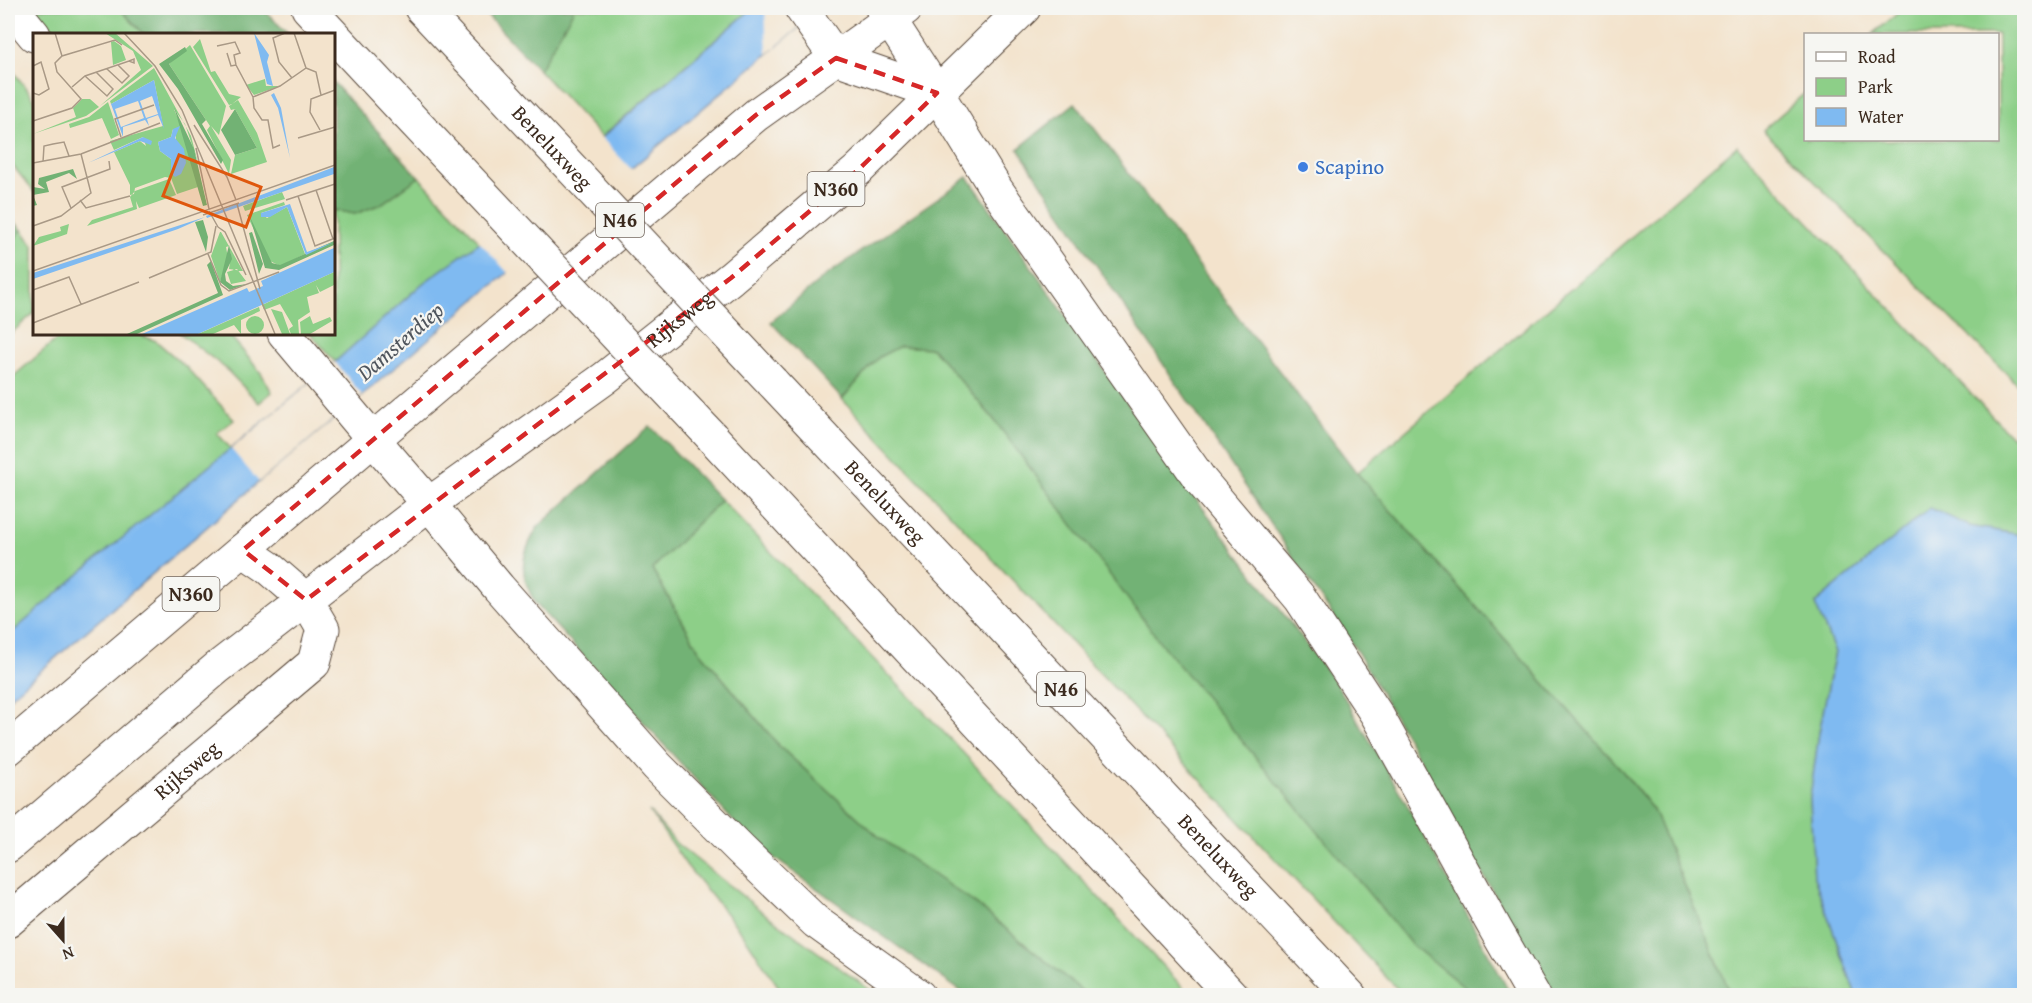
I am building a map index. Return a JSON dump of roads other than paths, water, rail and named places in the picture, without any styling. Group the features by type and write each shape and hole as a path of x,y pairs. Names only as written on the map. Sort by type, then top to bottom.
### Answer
{"main road":[{"path":"12,8 33,34"},
{"path":"308,8 332,33"},
{"name":"Beneluxweg","path":"421,8 1350,996"},
{"name":"Rijksweg","path":"8,846 217,668 429,504 605,378 731,279 858,170 1024,8"},
{"path":"893,11 937,93 996,189 1202,482 1300,598 1377,716 1534,996"},
{"name":"N360","path":"8,749 756,115 836,58 893,11"},
{"path":"805,13 836,58 937,93"},
{"path":"334,36 712,437 1232,996"},
{"path":"285,334 499,588 657,766 816,922 920,996"},
{"name":"Rijksweg","path":"8,921 314,663 323,629 306,600 268,567 243,550"}],"water":[{"name":"Damsterdiep","path":"753,8 822,8 259,482 8,699 8,636 91,564 335,362 422,284 480,242"},
{"path":"1930,508 1969,526 2016,534 2024,538 2024,995 1856,995 1814,877 1810,798 1819,733 1835,652 1815,604"}],"place":[{"name":"Scapino","path":"1303,167"}]}
